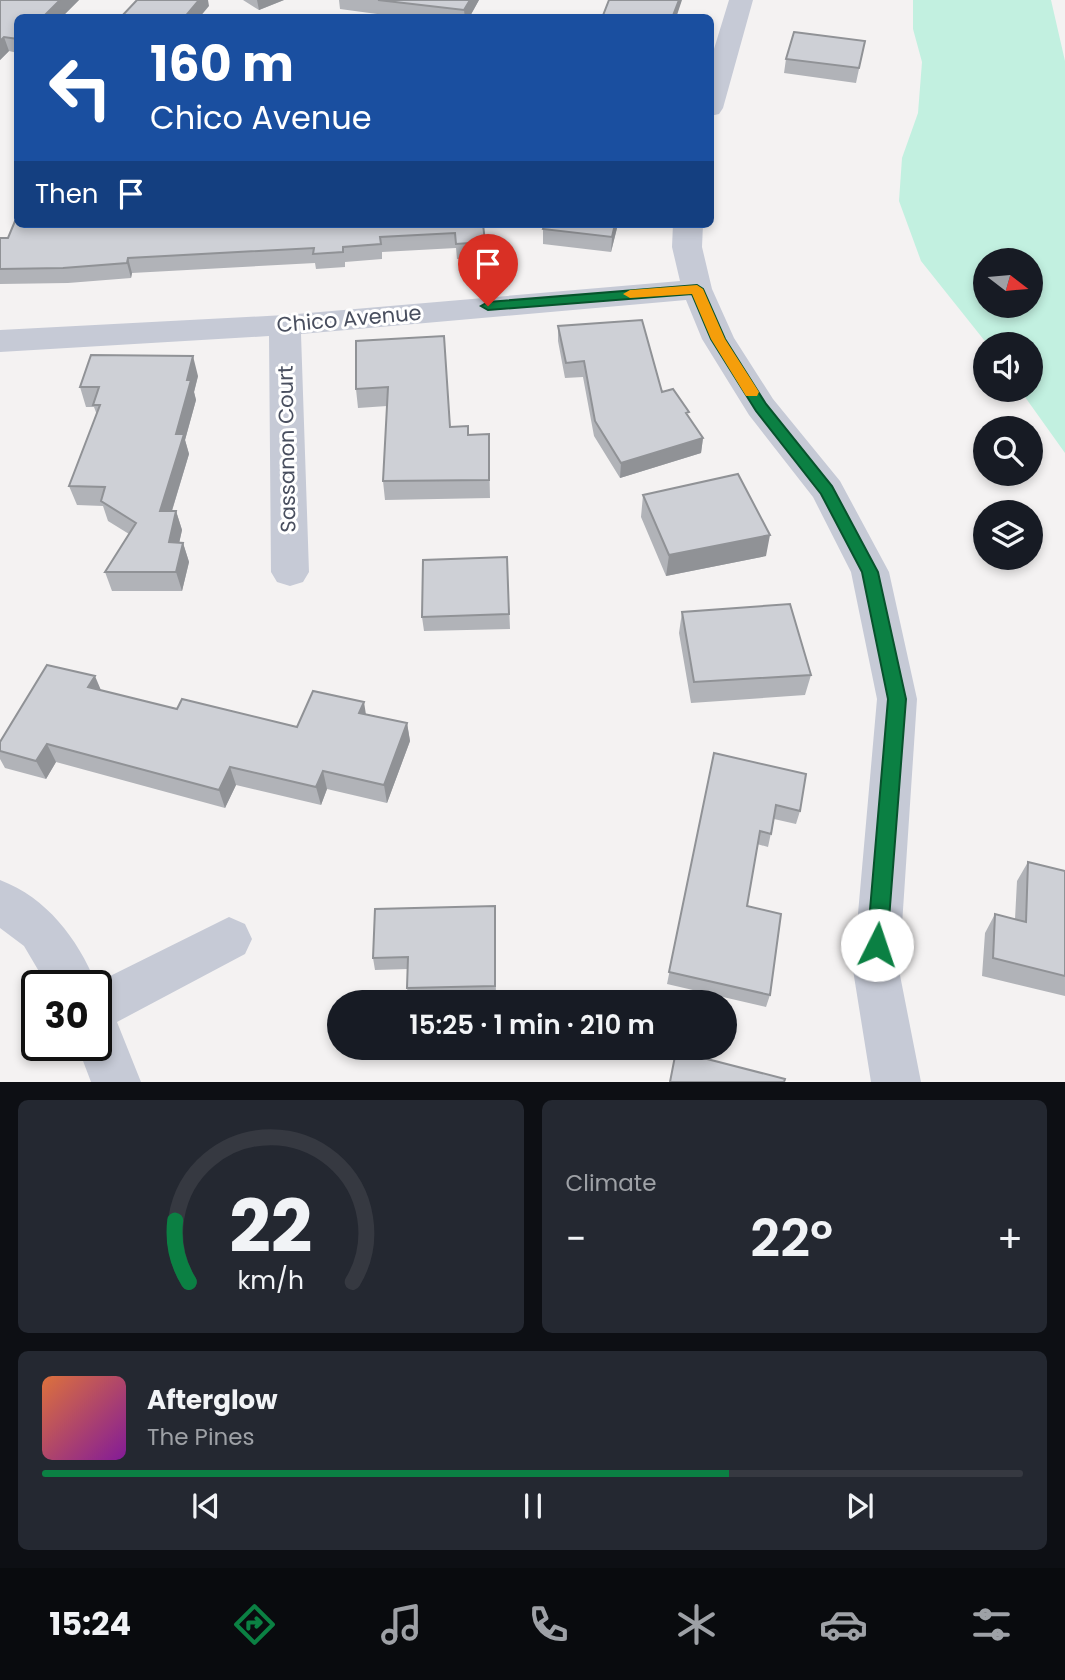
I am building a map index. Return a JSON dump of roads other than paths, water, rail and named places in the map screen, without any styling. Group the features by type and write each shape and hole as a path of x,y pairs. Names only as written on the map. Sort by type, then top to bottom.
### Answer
{"street":[{"path":"714,87 741,0"},
{"path":"688,228 687,247 697,289 718,339 761,407 827,490 870,572 897,699 887,797 876,970 896,1082"},
{"name":"Chico Avenue","path":"0,341 285,325 697,289"},
{"name":"Sassanon Court","path":"285,325 290,572"},
{"path":"0,901 40,931 64,970"},
{"path":"112,1000 229,939"},
{"path":"108,1061 116,1082"}]}
